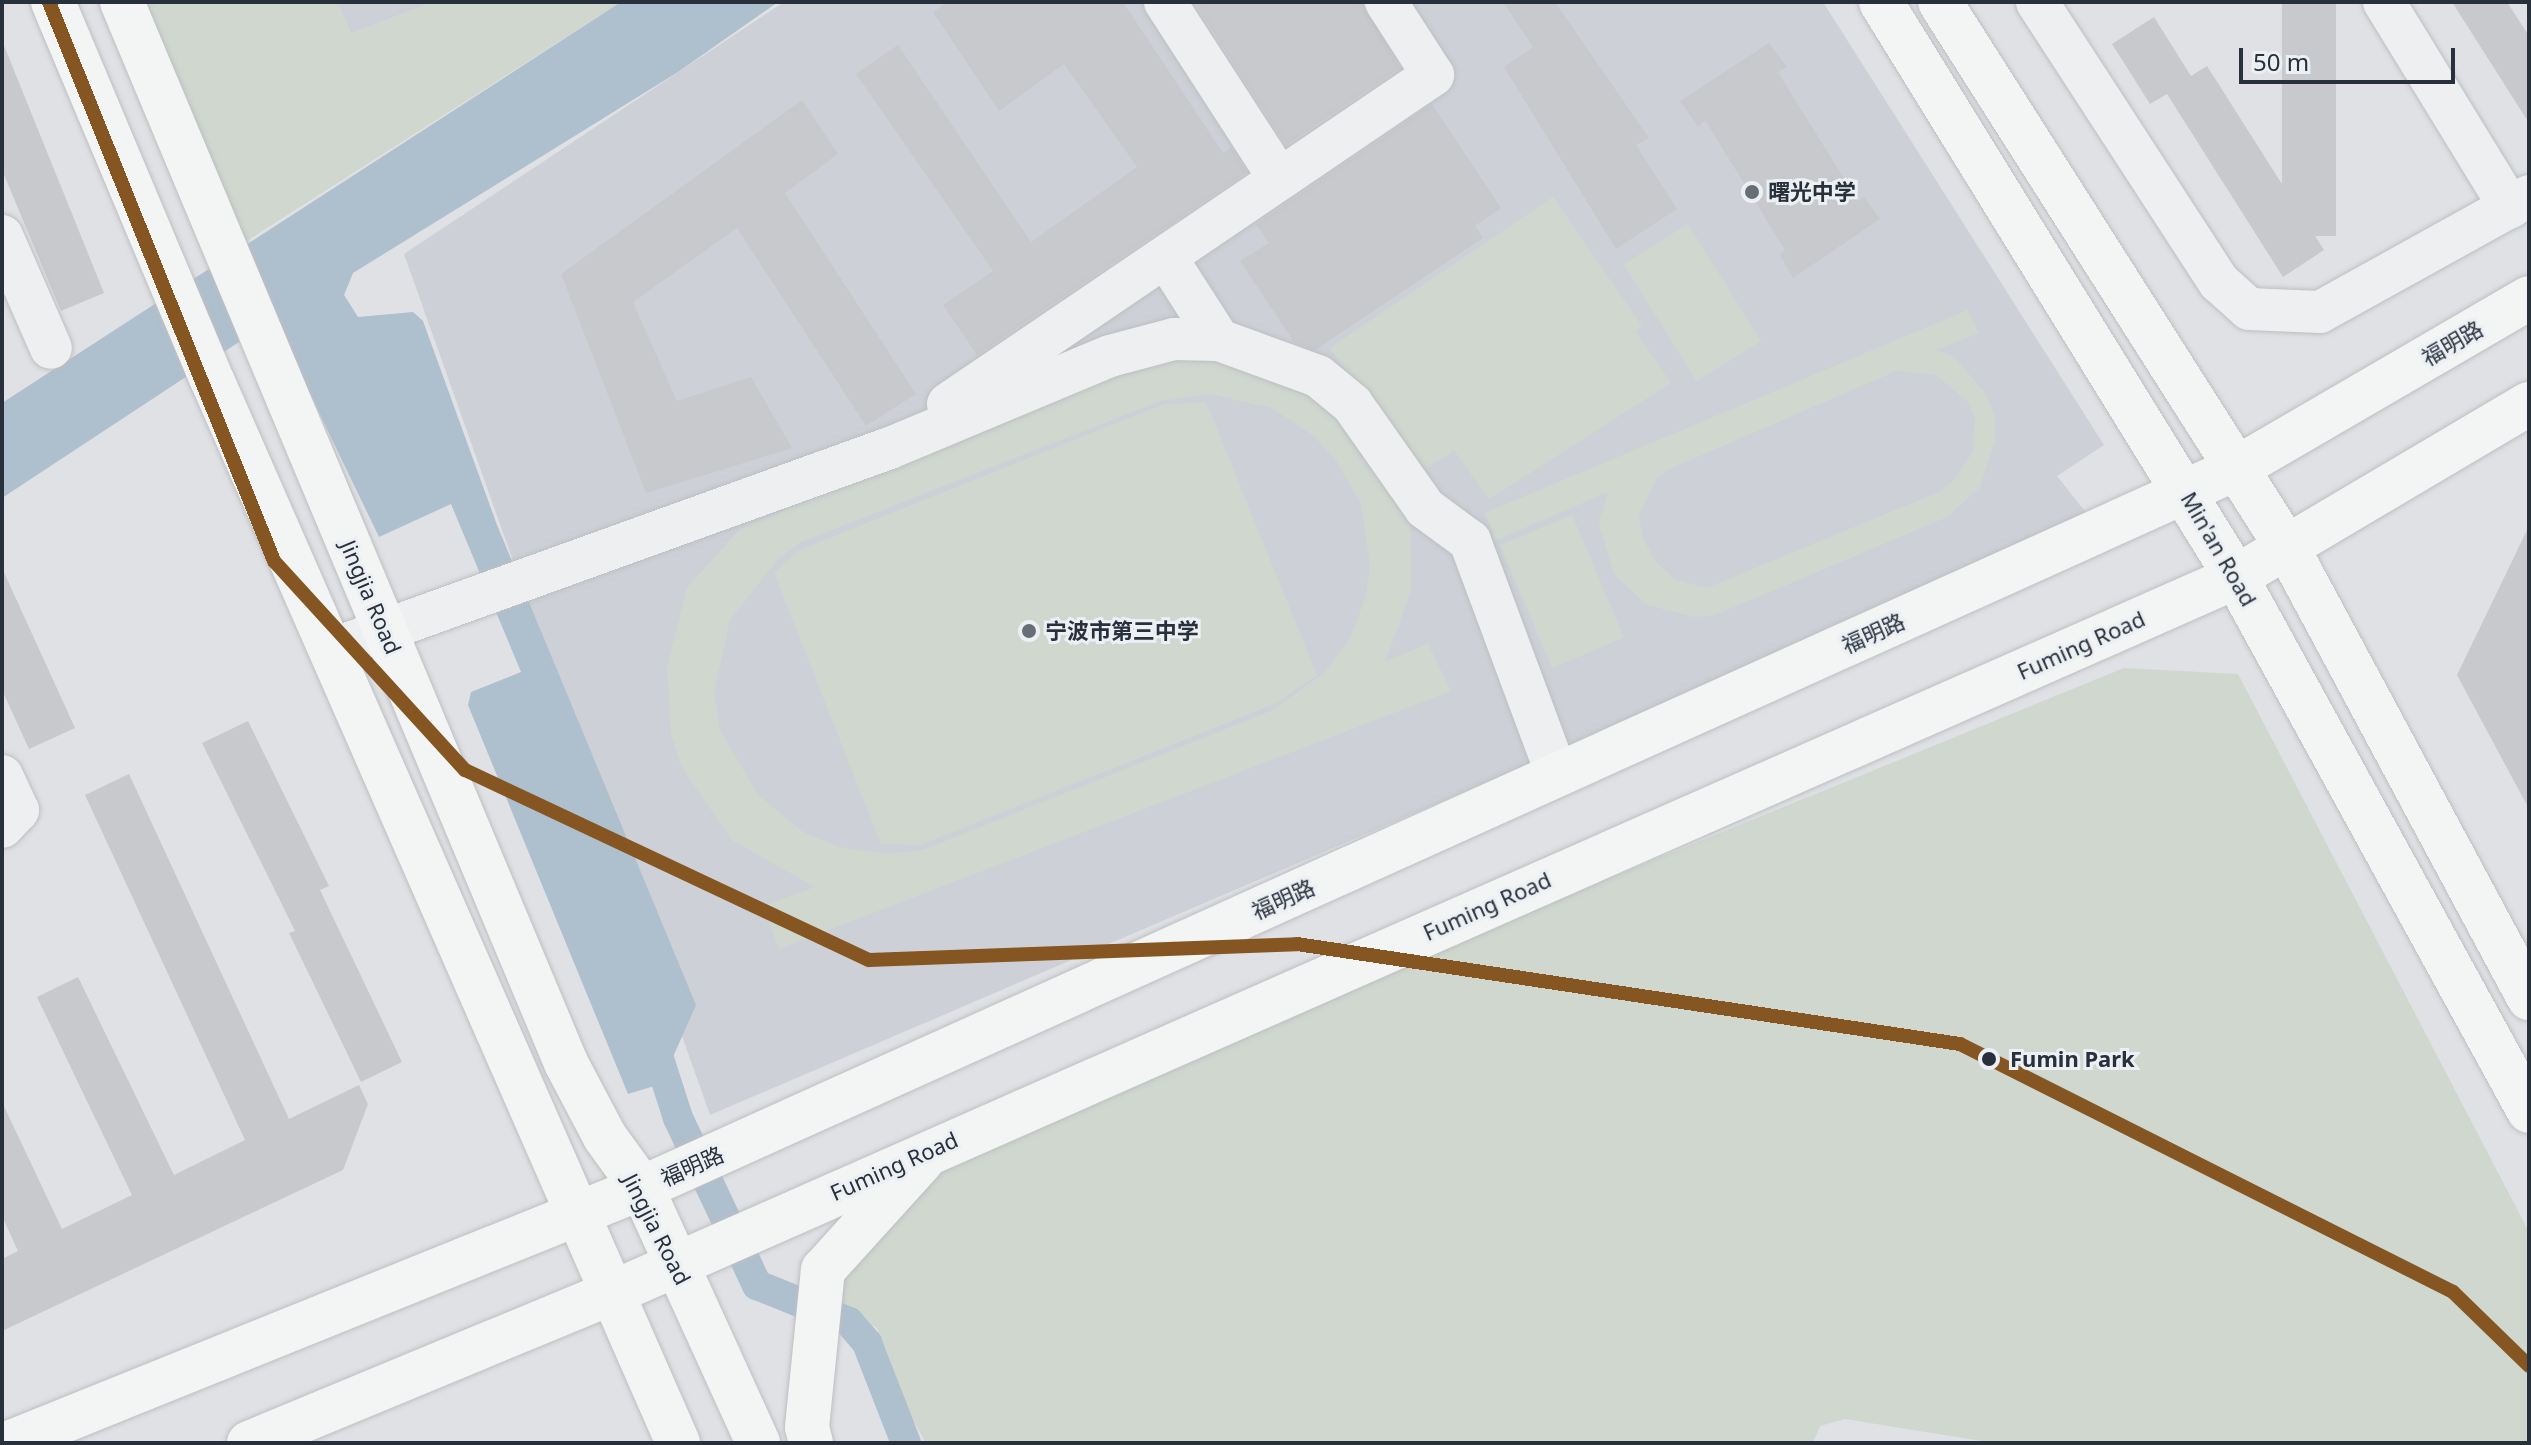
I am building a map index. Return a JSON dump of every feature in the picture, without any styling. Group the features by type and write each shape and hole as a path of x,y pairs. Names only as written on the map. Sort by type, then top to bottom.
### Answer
{"main road":[{"path":"53,2 213,382 678,1443"},
{"name":"Jingjia Road","path":"122,2 566,1063 605,1137 643,1188 758,1443"},
{"name":"Min'an Road","path":"1881,2 2186,491 2529,1111"},
{"path":"1940,2 2288,549 2529,998"},
{"name":"福明路","path":"9,1443 643,1188 2237,468 2529,298"},
{"name":"Fuming Road","path":"249,1443 612,1293 791,1211 2236,577 2529,404"},
{"path":"811,1443 807,1427 823,1270 933,1149"}],"lane":[{"path":"1165,2 1279,178"},
{"path":"890,448 1433,75 1386,2"},
{"path":"2037,2 2219,282 2249,309 2320,312 2519,202 2384,2"},
{"path":"2,236 51,348"},
{"path":"1167,259 1219,340"},
{"path":"1091,310 1110,356"},
{"path":"330,650 890,448 1110,356 1174,339 1219,340 1318,376 1352,404 1425,508 1470,541 1557,775"},
{"path":"2,776 18,810 2,827"}],"shaded area":[{"path":"133,2 337,2 351,34 433,2 621,2 242,244"},
{"path":"337,2 433,2 351,34"},
{"name":"宁波市第三中学","path":"784,2 1823,2 2104,445 2057,476 2088,515 1566,748 710,1115 404,254"},
{"path":"1553,197 1642,326 1635,331 1671,383 1489,499 1454,450 1417,475 1330,348"},
{"path":"1688,224 1761,341 1697,381 1624,264"},
{"path":"1968,310 1979,333 1936,350 1954,357 1985,393 1995,417 1995,441 1980,487 1947,517 1715,615 1694,617 1647,605 1614,574 1599,525 1608,492 1496,540 1485,513","holes":["1896,371 1936,375 1968,402 1975,419 1973,452 1953,481 1939,492 1707,588 1676,580 1656,562 1643,539 1639,516 1656,479 1667,470"]},
{"path":"1203,354 1323,390 1399,489 1411,527 1411,591 1385,662 1428,644 1451,691 779,949 763,906 815,887 732,840 681,766 671,733 667,666 687,588 740,529 1145,358","holes":["1210,394 1272,408 1314,436 1336,460 1361,504 1370,564 1366,596 1351,637 1324,673 1273,710 923,850 887,854 839,847 803,832 757,794 720,730 714,691 730,620 778,559 801,542 1160,401"]},
{"path":"1206,402 1317,675 1276,703 920,845 881,844 774,573 800,550 1162,405"},
{"path":"1572,515 1624,637 1552,668 1500,545"},
{"path":"2124,668 2238,674 2529,1232 2529,1443 1994,1443 1845,1419 1820,1426 1813,1443 926,1443 895,1388 877,1328 823,1295 937,1153"}],"water":[{"path":"621,2 778,2 678,72 353,273 344,295 358,317 413,312 423,321 497,525 696,1005 661,1084 628,1094 468,705 471,692 521,672 451,504 379,537 274,319 2,498 2,403"}],"building":[{"path":"948,2 1123,2 1223,153 1231,148 1247,172 977,355 943,305 993,271 856,74 898,45 1031,242 1137,167 1064,64 999,111 933,12"},
{"path":"1194,2 1362,2 1400,68 1286,145"},
{"path":"1503,2 1555,2 1649,138 1636,145 1677,209 1616,249 1504,67 1533,47"},
{"path":"2282,2 2336,2 2336,236 2282,236"},
{"path":"2452,2 2507,2 2529,36 2529,123"},
{"path":"2154,17 2191,76 2207,66 2324,250 2283,277 2167,94 2150,104 2112,44"},
{"path":"3,43 104,293 61,311 2,170"},
{"path":"1769,43 1787,67 1778,72 1858,201 1864,197 1880,219 1793,278 1780,255 1785,250 1705,120 1698,127 1680,101"},
{"path":"802,100 838,154 785,193 916,394 866,426 737,228 633,302 677,401 751,377 792,448 646,493 561,274"},
{"path":"1432,104 1501,208 1475,226 1483,238 1315,350 1294,342 1240,261 1269,243 1256,224"},
{"path":"2529,526 2529,809 2457,675"},
{"path":"2,568 75,728 29,749 2,690"},
{"path":"248,721 329,886 320,890 402,1062 361,1082 289,933 295,931 202,743"},
{"path":"129,774 289,1119 359,1085 368,1104 343,1170 2,1331 2,1259 18,1251 2,1216 2,1102 62,1229 132,1195 37,997 78,977 174,1175 245,1140 85,795"}],"waterway":[{"path":"652,1037 678,1118 757,1285 849,1322 867,1343 906,1443"}],"transit line":[{"path":"49,2 274,561 465,770 869,960 1297,944 1960,1044 2453,1292 2529,1366"}],"place":[{"name":"曙光中学","path":"1752,192"},
{"name":"宁波市第三中学","path":"1029,631"},
{"name":"Fumin Park","path":"1989,1059"}]}
